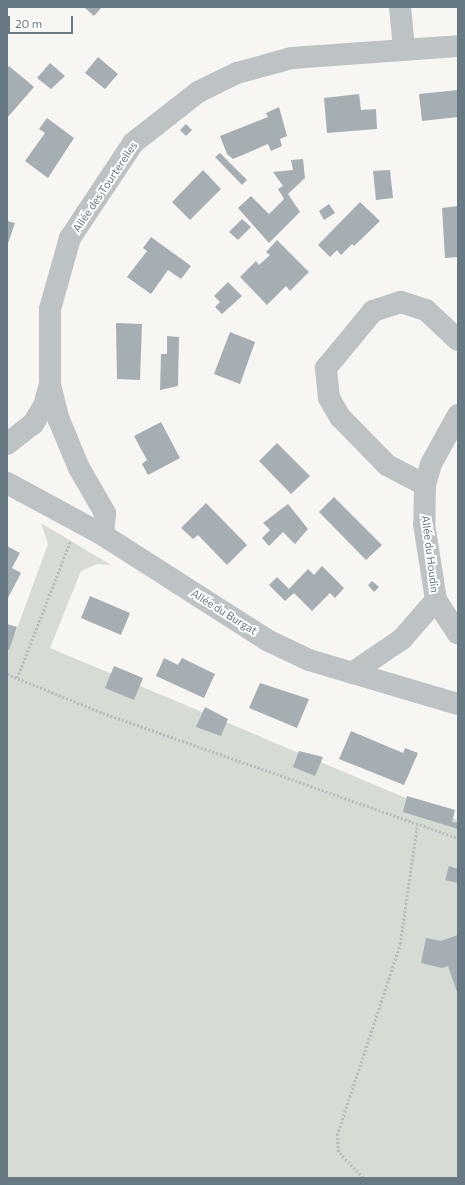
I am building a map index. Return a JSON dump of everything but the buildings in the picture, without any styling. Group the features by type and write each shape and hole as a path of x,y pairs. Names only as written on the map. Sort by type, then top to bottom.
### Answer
{"street":[{"path":"400,7 404,48"},
{"name":"Allée des Tourterelles","path":"103,535 105,513 79,468 59,420 50,383 50,309 70,238 133,142 198,92 237,74 292,58 404,48 458,46"},
{"path":"425,485 387,465 340,417 329,398 326,368 373,311 401,302 426,310 458,340"},
{"name":"Allée des Tourterelles","path":"7,444 33,424 44,406 50,383"},
{"name":"Allée du Houdin","path":"458,415 431,464 425,485 424,524 436,600 458,634"},
{"name":"Allée du Burgat","path":"7,483 103,535 269,641 309,660 458,704"},
{"name":"Allée du Houdin","path":"352,673 402,639 436,600"}],"path":[{"path":"16,678 65,551 80,522"},
{"path":"7,674 103,713 417,826 458,838"},
{"path":"363,1178 338,1152 337,1135 400,944 417,826"}],"shaded area":[{"path":"41,523 111,565 97,564 81,571 50,648 458,820 458,1178 7,1178 7,631 15,634 48,544"}]}
